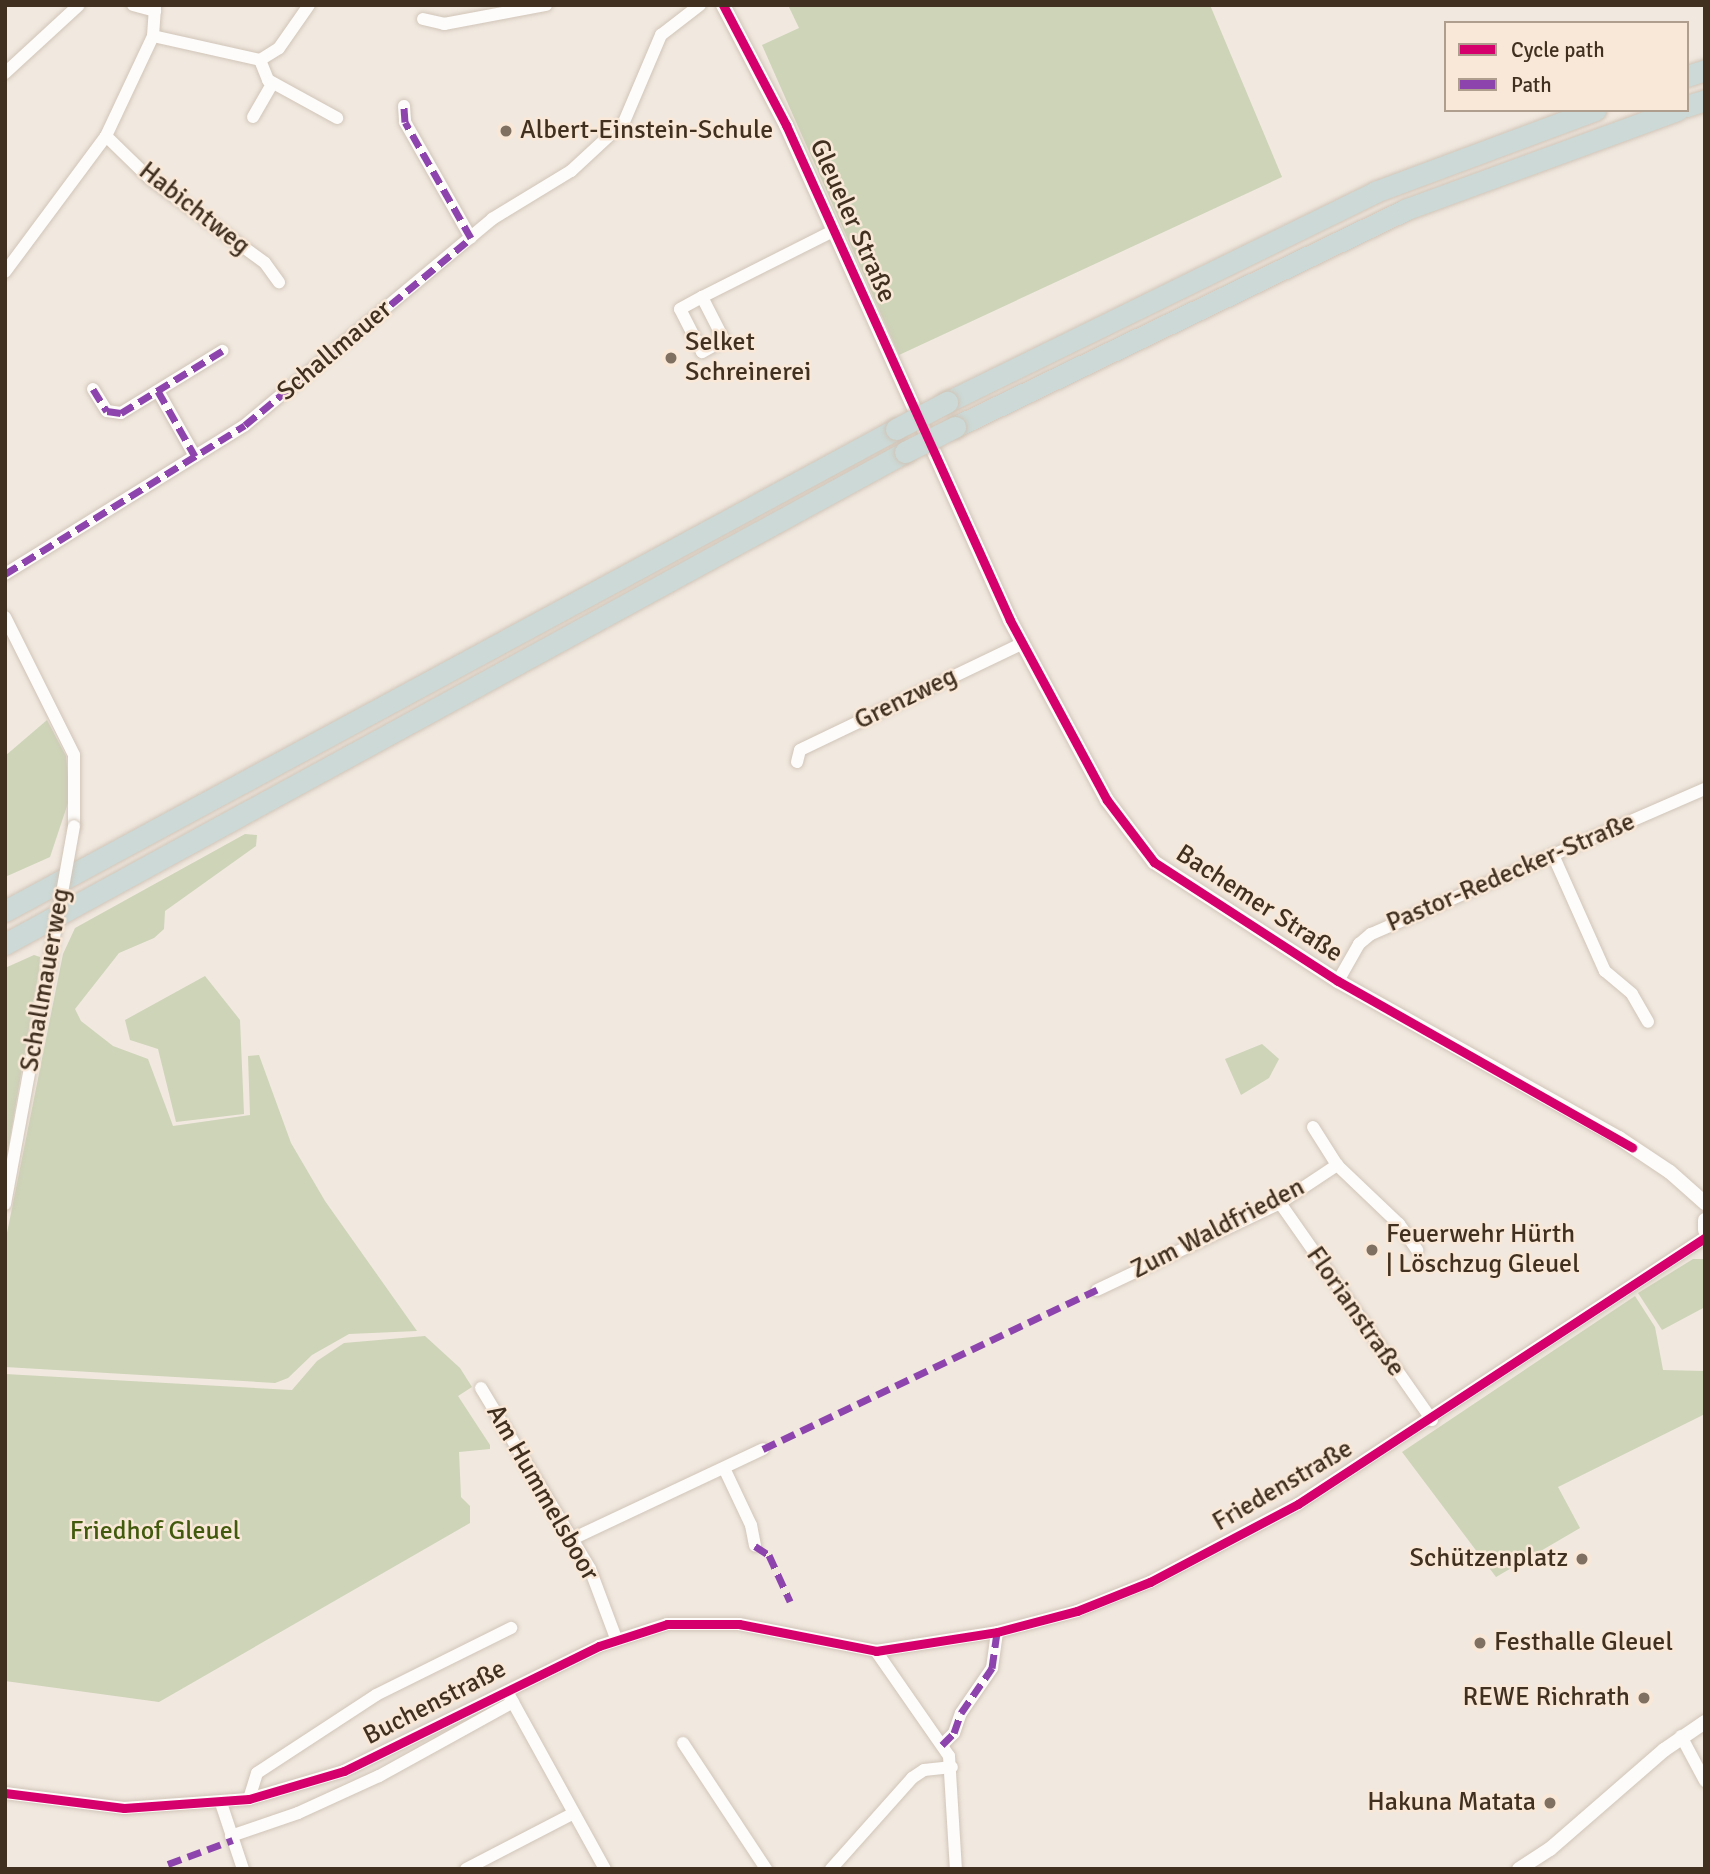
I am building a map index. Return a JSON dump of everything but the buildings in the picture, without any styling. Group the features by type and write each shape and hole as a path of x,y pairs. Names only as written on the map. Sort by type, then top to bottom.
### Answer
{"highway":[{"path":"5,911 947,402 1375,192 1590,112"},
{"path":"5,944 905,452 1406,209 1672,112"}],"street":[{"path":"5,73 79,5"},
{"path":"5,272 106,136 153,36 155,8 132,5"},
{"path":"153,36 260,60 279,48 309,5"},
{"path":"423,19 444,24 546,5"},
{"name":"Schallmauer","path":"5,574 245,425 342,341 412,289 471,238 513,206 543,192 610,137 624,122 661,35 700,5"},
{"name":"Gleueler Straße","path":"723,5 786,125 937,457"},
{"path":"260,60 273,83 337,118"},
{"path":"253,117 273,83"},
{"path":"404,106 405,122 471,238"},
{"name":"Habichtweg","path":"106,136 150,179 265,263 279,282"},
{"name":"Gleueler Straße","path":"702,298 833,232"},
{"path":"93,389 107,411 121,414 222,351"},
{"path":"158,391 195,456"},
{"name":"Bachemer Straße","path":"937,457 1023,643 1107,800 1154,862 1338,981 1619,1138 1670,1172 1705,1203"},
{"name":"Schallmauerweg","path":"5,617 74,755 74,826 5,1204"},
{"name":"Grenzweg","path":"797,761 800,750 1023,643"},
{"name":"Pastor-Redecker-Straße","path":"1338,981 1364,938 1705,789"},
{"path":"1553,855 1605,971 1632,994 1648,1022"},
{"name":"Zum Waldfrieden","path":"1313,1127 1337,1165 1399,1224 1417,1250"},
{"name":"Zum Waldfrieden","path":"1097,1290 1280,1203 1337,1165"},
{"name":"Florianstraße","path":"1280,1203 1432,1420"},
{"path":"1705,1220 1705,1230"},
{"name":"Friedenstraße","path":"876,1651 997,1632 1077,1611 1150,1582 1298,1504 1432,1420 1705,1238"},
{"name":"Am Hummelsboor","path":"481,1388 596,1581 615,1638"},
{"path":"572,1539 763,1449"},
{"path":"724,1468 751,1525 755,1546"},
{"name":"Buchenstraße","path":"231,1836 299,1813 379,1776 510,1696 615,1638 667,1624 739,1624 876,1651"},
{"name":"Buchenstraße","path":"249,1799 257,1773 365,1702 406,1677 511,1628"},
{"path":"942,1745 954,1732 961,1713 992,1668 997,1632"},
{"path":"876,1651 942,1745 952,1767 956,1869"},
{"path":"510,1696 572,1814 605,1869"},
{"name":"Buchenstraße","path":"5,1793 124,1808 249,1799 356,1766 510,1696"},
{"path":"1519,1869 1550,1849 1681,1736 1705,1722"},
{"path":"1681,1736 1705,1781"},
{"path":"683,1743 766,1869"},
{"path":"831,1869 912,1779 924,1770 952,1767"},
{"path":"221,1803 243,1869"},
{"path":"466,1869 572,1814"}],"green space":[{"path":"788,5 1210,5 1282,177 899,355 762,45 799,28"},
{"path":"47,720 66,756 70,797 50,857 5,877 5,756"},
{"path":"245,834 257,835 256,846 165,911 164,929 154,938 119,953 75,1009 81,1021 113,1046 148,1059 173,1126 250,1115 248,1056 259,1055 291,1143 325,1201 417,1331 349,1334 312,1355 288,1378 275,1383 5,1367 5,1243 63,954 75,928"},
{"path":"34,955 40,957 39,970 5,1167 5,968"},
{"path":"205,976 240,1020 244,1114 176,1122 158,1049 130,1040 125,1020"},
{"path":"1262,1044 1279,1059 1269,1078 1241,1095 1225,1059"},
{"path":"1693,1259 1705,1259 1705,1307 1662,1330 1638,1293"},
{"path":"1635,1296 1655,1327 1663,1370 1705,1371 1705,1414 1558,1487 1580,1528 1496,1577 1402,1452"},
{"name":"Friedhof Gleuel","path":"425,1336 460,1368 472,1387 458,1396 490,1445 490,1449 459,1452 461,1497 470,1506 470,1523 159,1702 5,1681 5,1374 292,1390 317,1361 344,1343"}],"marked path":[{"path":"5,574 245,425 471,238 405,122 404,106"},
{"path":"93,389 107,411 121,413 222,351"},
{"path":"158,391 195,456"},
{"path":"763,1449 1097,1290"},
{"path":"755,1546 769,1555 790,1601"},
{"path":"942,1745 954,1733 961,1713 992,1668 997,1632"},
{"path":"168,1864 233,1840"}],"cycle path":[{"path":"723,5 786,125 1010,620 1107,800 1154,862 1338,981 1632,1147"},
{"path":"5,1793 124,1808 249,1799 344,1771 599,1646 667,1624 739,1624 876,1651 997,1632 1077,1611 1150,1582 1298,1504 1705,1238"}],"place":[{"name":"Albert-Einstein-Schule","path":"506,131"},
{"name":"Selket Schreinerei","path":"671,358"},
{"name":"Feuerwehr Hürth | Löschzug Gleuel","path":"1372,1250"},
{"name":"Schützenplatz","path":"1582,1559"},
{"name":"Festhalle Gleuel","path":"1480,1643"},
{"name":"REWE Richrath","path":"1644,1698"},
{"name":"Hakuna Matata","path":"1550,1803"}]}
